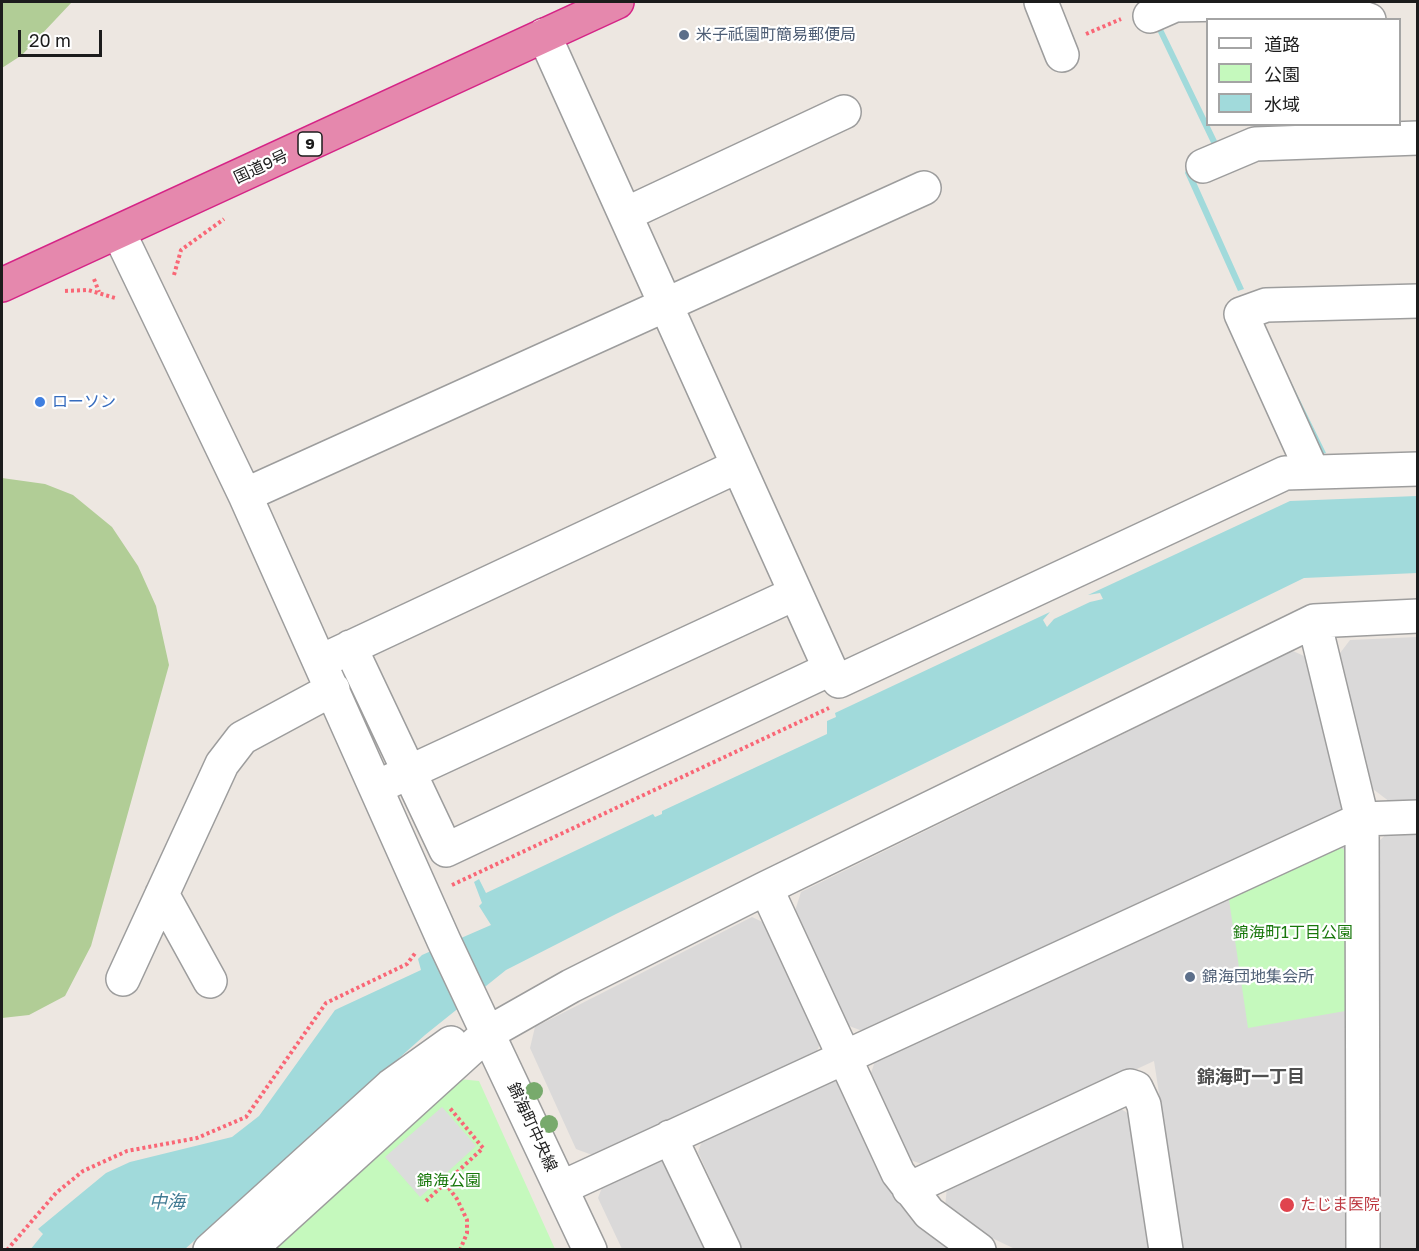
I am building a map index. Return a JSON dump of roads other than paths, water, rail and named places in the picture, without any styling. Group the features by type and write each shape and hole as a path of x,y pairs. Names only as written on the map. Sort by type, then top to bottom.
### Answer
{"highway":[{"name":"国道9号","path":"2,285 617,2"}],"street":[{"path":"1041,2 1060,51"},
{"path":"1151,15 1175,5 1280,2 1328,6 1363,18"},
{"path":"544,35 794,594 830,669 839,681 1285,473 1418,469"},
{"path":"626,214 844,112"},
{"path":"1203,166 1255,144 1374,132 1418,138"},
{"path":"245,495 924,188"},
{"name":"錦海町中央線","path":"119,233 245,495 444,941 590,1250"},
{"path":"1312,471 1241,314 1266,305 1418,302"},
{"path":"123,979 222,764 242,738 326,675 350,647 738,466"},
{"path":"377,787 794,594"},
{"path":"210,1250 391,1086 482,1020 571,986 766,888 1314,621 1418,616"},
{"path":"1314,621 1362,819 1362,1250"},
{"path":"350,647 446,850 830,669"},
{"path":"561,1188 1362,819 1418,817"},
{"path":"766,888 898,1173 929,1214 979,1250"},
{"path":"162,894 210,981"},
{"path":"249,1250 406,1124 431,1085 482,1020"},
{"path":"909,1189 1130,1086 1136,1088 1144,1104 1166,1250"},
{"path":"670,1137 724,1250"}],"water":[{"path":"1160,23 1206,118 1206,126 1210,126 1219,145 1192,173 1244,289 1238,291 1185,173 1191,154 1213,147 1155,26"},
{"path":"1265,329 1326,453 1322,454"},
{"name":"中海","path":"1417,496 1417,573 1304,578 506,970 425,1035 185,1249 30,1250 43,1234 38,1229 106,1173 130,1162 232,1137 259,1116 335,1010 421,970 418,959 422,955 491,925 479,906 482,903 474,882 479,879 486,893 653,814 655,817 662,814 662,811 827,734 827,721 836,717 835,713 1050,612 1043,620 1047,627 1054,619 1090,602 1103,599 1100,593 1088,595 1290,501"}],"place":[{"name":"米子祇園町簡易郵便局","path":"684,35"},
{"name":"ローソン","path":"40,402"},
{"name":"錦海団地集会所","path":"1190,977"},
{"name":"たじま医院","path":"1287,1205"}],"district":[{"name":"錦海町一丁目","path":"1251,1077"}],"park label":[{"name":"錦海町1丁目公園","path":"1293,933"},
{"name":"錦海公園","path":"449,1181"}]}
